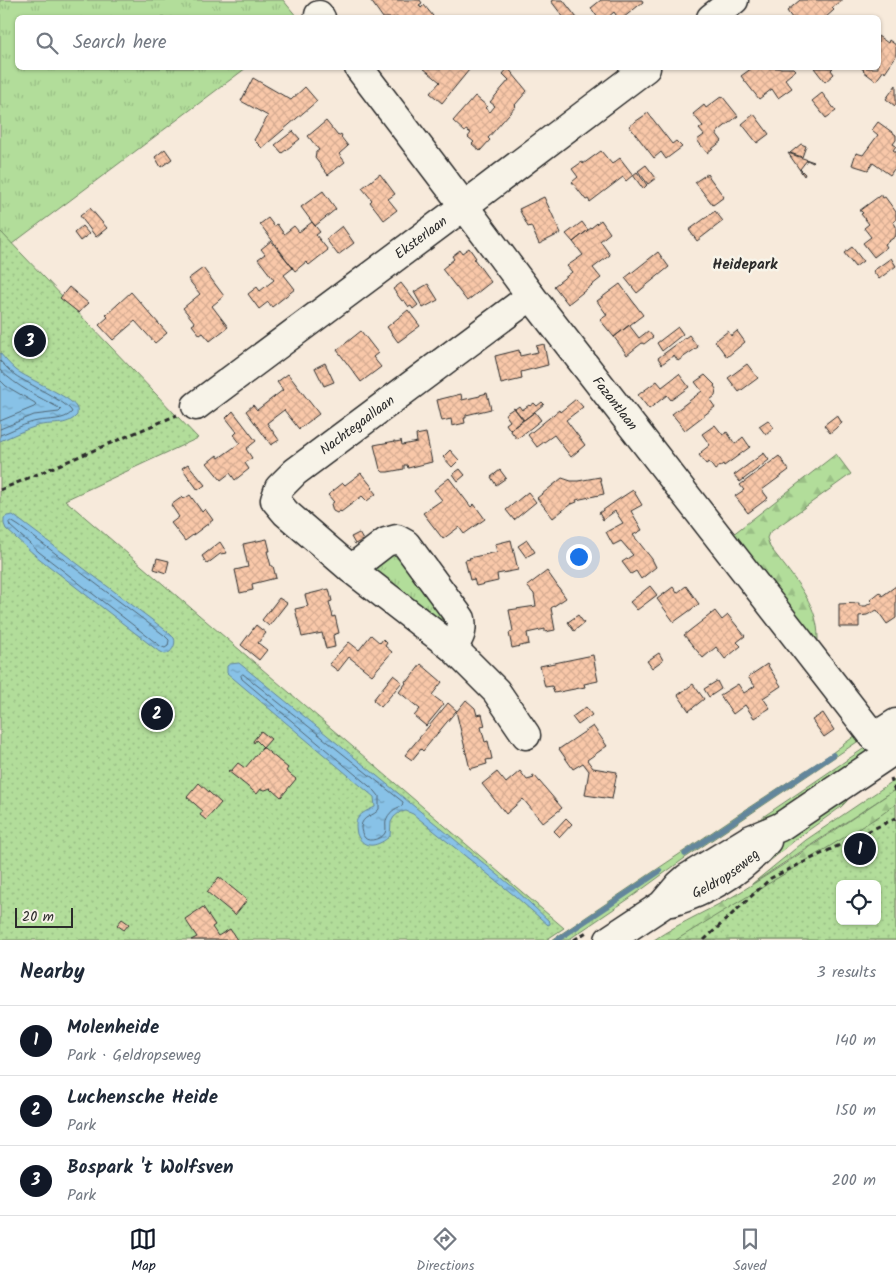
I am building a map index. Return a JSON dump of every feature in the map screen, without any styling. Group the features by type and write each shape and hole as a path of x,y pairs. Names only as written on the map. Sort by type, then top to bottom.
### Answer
{"street":[{"path":"715,15 734,0"},
{"name":"Fazantlaan","path":"361,70 531,296 889,736"},
{"name":"Eksterlaan","path":"196,406 643,70"},
{"name":"Nachtegaallaan","path":"526,735 496,691 453,648 351,569 286,513 275,500 279,488 294,472 531,296"},
{"path":"351,569 386,542 397,539 406,544 461,619 463,627 461,635 453,648"},
{"name":"Geldropseweg","path":"609,940 662,905 698,892 738,870 763,846 780,826 889,736"}],"path":[{"path":"0,490 196,406"},
{"path":"891,778 896,795"},
{"path":"704,940 771,878 896,818"}],"green space":[{"path":"0,0 283,0 295,15 15,15 15,70 243,70 4,250 0,246"},
{"path":"0,231 198,438 65,500 564,928 546,940 0,940"},
{"path":"836,454 851,474 769,533 767,538 770,547 797,582 809,602 817,624 818,644 732,535"},
{"path":"395,550 446,609 451,633 375,570 376,565"},
{"path":"860,732 863,738 685,858 568,940 552,940 832,753"},
{"path":"896,737 787,810 711,852 869,745"},
{"path":"896,779 896,789 752,884 806,840"},
{"path":"896,789 896,940 654,940 720,904 800,854"},
{"path":"852,792 841,807 799,837 754,874 731,889 780,840"},
{"path":"896,804 896,940 676,940 881,815"}],"water":[{"path":"0,353 16,370 66,398 76,407 77,415 68,421 59,424 37,426 0,441"},
{"path":"13,515 168,632 175,640 171,651 165,654 157,650 36,556 6,529 4,518"},
{"path":"239,663 514,888 550,924 548,925 413,814 406,811 400,812 391,822 390,836 377,844 368,845 364,843 357,834 356,821 366,811 375,807 374,797 227,673 227,666"}],"building":[{"path":"420,0 422,3 419,5 421,8 424,5 432,15 381,15 371,1"},
{"path":"563,0 575,15 562,15 551,1"},
{"path":"601,0 642,0 643,2 627,15 616,15 614,12 610,15 596,15 591,8"},
{"path":"800,0 842,0 832,8 834,10 828,15 790,15 787,11"},
{"path":"881,38 888,43 889,40 896,45 896,56 876,81 863,71 881,70"},
{"path":"425,70 469,70 442,103 430,93 440,82"},
{"path":"506,70 510,70 527,91 488,138 490,140 480,151 472,144 474,142 468,137 471,133 466,130 465,132 453,121 475,96 487,106 485,108 490,112 495,106 490,102 509,80 503,74"},
{"path":"749,70 796,70 785,79 792,88 778,98 772,89 759,99 741,76"},
{"path":"816,70 831,70 834,74 825,82"},
{"path":"253,78 291,100 305,87 317,101 262,148 254,140 268,116 241,101"},
{"path":"896,85 896,105 895,106 886,99"},
{"path":"822,93 836,111 826,118 812,101"},
{"path":"722,96 738,116 716,133 722,141 707,153 697,140 704,135 699,129 703,126 693,114 704,105 706,108"},
{"path":"648,113 672,144 676,141 682,147 666,159 661,152 654,158 629,126"},
{"path":"754,114 769,134 757,143 742,124"},
{"path":"326,121 338,136 341,134 341,137 348,146 339,154 345,162 328,175 315,158 316,152 319,150 308,136"},
{"path":"878,122 896,135 896,140 893,144 896,146 893,150 896,152 896,166 890,175 873,163 868,170 852,165 856,153 863,155 878,135 872,130"},
{"path":"293,131 300,139 282,153 275,145"},
{"path":"801,144 806,146 802,157 790,153"},
{"path":"165,149 172,159 161,167 155,157"},
{"path":"601,151 612,164 620,158 633,175 626,181 623,177 590,202 588,199 586,200 572,182 578,177 572,169 582,162 583,164"},
{"path":"788,153 814,162 807,160 800,169 805,174 804,176"},
{"path":"646,165 656,178 648,184 638,171"},
{"path":"637,172 647,185 643,189 633,175"},
{"path":"380,174 395,194 388,199 397,210 384,220 362,188"},
{"path":"707,174 724,197 713,205 695,182"},
{"path":"323,191 336,209 315,226 301,207"},
{"path":"882,194 883,198 885,197 896,212 896,220 893,222 896,226 896,236 885,244 887,247 874,257 863,243 871,237 864,228 869,224 861,214 863,213 859,211"},
{"path":"544,197 561,233 539,244 531,226 528,227 519,209"},
{"path":"90,208 107,228 96,237 80,216"},
{"path":"715,211 723,221 697,241 689,230"},
{"path":"268,218 274,226 277,224 284,234 294,226 299,232 312,222 320,232 316,235 328,250 309,265 306,262 295,271 260,224"},
{"path":"601,220 610,233 600,241 610,255 593,268 601,278 568,304 554,286 572,272 567,266 583,255 573,242"},
{"path":"582,222 588,230 573,242 566,234"},
{"path":"82,226 89,234 80,241 74,233"},
{"path":"342,226 354,243 338,255 326,239"},
{"path":"271,241 293,268 284,275 295,289 272,307 268,302 259,309 248,294 257,287 260,291 274,280 258,259 265,254 261,249"},
{"path":"852,247 863,261 855,267 844,253"},
{"path":"469,248 476,258 474,259 491,282 467,301 442,269 454,259 452,256 460,250 462,253"},
{"path":"658,252 669,267 637,293 625,278"},
{"path":"891,258 896,266 879,279 873,271"},
{"path":"203,268 224,296 212,306 228,327 210,341 203,333 200,335 192,325 195,323 183,308 200,294 188,279"},
{"path":"401,283 418,305 413,309 404,300 402,301 393,289"},
{"path":"428,284 438,300 423,308 414,292"},
{"path":"620,284 643,315 614,337 600,320 607,315 597,301"},
{"path":"69,287 88,303 79,313 60,298"},
{"path":"131,292 167,333 155,343 135,321 113,340 99,325 108,317 106,315"},
{"path":"408,310 420,326 398,342 387,327"},
{"path":"629,325 639,338 648,331 653,337 627,355 614,337"},
{"path":"678,327 683,334 662,351 657,343"},
{"path":"361,331 378,353 373,357 381,367 361,382 337,350"},
{"path":"728,331 731,336 737,331 745,342 727,357 715,341"},
{"path":"689,335 698,347 678,361 674,355 662,364 658,358"},
{"path":"544,344 548,365 521,372 522,379 501,384 495,356 519,350 520,356 538,352 536,346"},
{"path":"325,363 334,382 324,386 315,368"},
{"path":"747,364 758,378 739,392 728,378"},
{"path":"288,374 319,414 299,429 284,410 267,423 279,440 271,445 246,411 253,405 257,410 283,390 277,382"},
{"path":"679,374 689,387 671,400 667,395 649,409 638,395 657,381 662,387"},
{"path":"705,375 715,385 715,396 710,400 715,407 685,430 672,414 702,391 695,382"},
{"path":"487,393 491,409 466,415 466,418 464,418 465,423 452,426 451,419 442,421 437,400 461,394 462,400"},
{"path":"576,399 583,407 566,420 585,445 571,457 554,435 537,447 528,435"},
{"path":"542,402 544,404 524,420 515,409 519,406 522,410 534,403 537,406"},
{"path":"514,408 523,420 510,430 506,424 510,421 505,414"},
{"path":"233,411 256,441 246,449 252,458 245,463 249,469 235,480 230,473 221,480 207,463 217,455 219,458 240,443 234,435 237,432 226,418"},
{"path":"535,412 541,420 517,439 510,430"},
{"path":"837,415 842,423 830,433 824,425"},
{"path":"768,420 774,428 766,435 759,426"},
{"path":"715,425 723,435 727,432 735,444 743,437 750,447 724,466 723,464 715,470 709,462 706,464 699,455 710,445 702,434"},
{"path":"426,433 432,462 408,468 407,465 404,465 404,469 388,472 383,472 380,469 374,445 401,440 402,445 417,442 416,435"},
{"path":"450,450 459,460 452,467 443,457"},
{"path":"764,453 769,460 740,482 734,475"},
{"path":"779,456 789,470 762,490 768,498 748,513 735,496 744,490 740,485"},
{"path":"188,464 205,485 198,490 182,468"},
{"path":"460,469 465,475 458,481 453,474"},
{"path":"500,470 506,478 496,485 491,477"},
{"path":"361,473 376,494 367,501 362,496 341,512 333,511 331,504 334,502 328,495 343,483 345,485"},
{"path":"600,477 604,494 576,500 577,502 572,503 553,518 537,498 562,478 578,481"},
{"path":"449,478 471,507 474,504 485,519 464,534 459,527 443,539 423,513 442,500 434,490"},
{"path":"633,490 642,505 631,511 642,530 633,535 656,567 641,579 636,571 631,574 622,562 633,555 621,541 613,545 606,532 623,523 615,511 603,520 599,513"},
{"path":"528,492 536,502 514,520 506,510"},
{"path":"190,495 202,512 205,509 213,520 185,541 171,523 179,517 171,505 182,497 184,499"},
{"path":"359,533 363,540 355,544 351,537"},
{"path":"267,539 270,551 267,551 276,578 252,584 253,590 240,593 235,570 248,567 243,544"},
{"path":"511,540 518,570 497,574 498,581 476,586 474,579 470,580 465,560 497,552 495,544"},
{"path":"527,540 535,552 526,557 518,546"},
{"path":"220,542 227,553 220,554 207,564 202,556"},
{"path":"157,558 169,561 166,573 154,569"},
{"path":"547,571 566,598 551,608 555,630 545,632 545,629 527,633 529,644 512,648 509,633 513,631 509,610 536,606 534,594 527,586"},
{"path":"650,586 657,595 637,610 630,602"},
{"path":"686,586 699,604 674,622 657,599 673,587 677,593"},
{"path":"896,586 896,618 887,624 877,610 867,615 859,616 859,627 839,627 839,604 859,603 859,606 866,606 880,592 882,596"},
{"path":"329,589 332,601 329,602 339,633 333,635 335,647 326,649 322,633 302,637 295,609 308,606 305,595"},
{"path":"279,598 287,603 269,626 262,620"},
{"path":"715,611 722,620 728,615 745,636 737,642 741,646 725,659 716,647 703,658 684,635"},
{"path":"578,615 584,623 574,631 568,622"},
{"path":"256,625 266,633 258,643 267,650 259,660 241,645"},
{"path":"371,635 380,643 383,639 387,643 385,646 392,652 372,675 349,657 338,671 329,664 349,642 359,650"},
{"path":"659,653 663,660 652,668 647,661"},
{"path":"593,655 598,681 584,684 585,687 554,693 552,686 545,687 540,666"},
{"path":"421,664 442,682 432,695 444,704 426,726 414,716 420,709 399,692 406,683 406,680 408,681"},
{"path":"767,664 781,686 763,698 770,708 754,718 745,705 733,714 720,695 738,684 744,693 755,686 748,677"},
{"path":"393,675 402,682 381,707 373,700"},
{"path":"717,681 721,689 709,697 704,689"},
{"path":"693,684 704,699 689,711 678,695"},
{"path":"466,700 475,708 477,715 482,714 485,726 481,727 485,742 488,741 492,759 486,760 487,764 470,769 456,711 423,751 421,749 412,760 405,755 448,703 457,711"},
{"path":"586,707 592,715 578,725 572,717"},
{"path":"823,713 834,730 824,737 812,720"},
{"path":"593,726 607,746 587,760 593,768 617,772 612,799 585,795 589,771 583,763 573,769 559,749"},
{"path":"261,731 271,739 262,749 263,747 256,740 254,743 253,741"},
{"path":"264,748 288,768 286,771 296,779 281,797 272,791 271,788 261,789 257,794 228,771 231,771 238,763 245,768"},
{"path":"520,771 527,780 534,778 532,776 534,775 562,808 543,823 523,799 506,814 482,784 497,772 506,783"},
{"path":"199,783 221,803 206,820 200,815 203,811 187,797"},
{"path":"566,818 572,824 560,837 554,831"},
{"path":"219,877 247,900 235,915 207,892"},
{"path":"203,907 215,925 212,927 218,936 230,929 237,940 191,940 197,937 185,919"},
{"path":"122,919 129,924 124,930 117,925"}],"waterway":[{"path":"685,854 833,755"},
{"path":"557,940 660,871"}],"place":[{"name":"Bospark 't Wolfsven","path":"30,341"},
{"name":"Luchensche Heide","path":"157,714"},
{"name":"Molenheide","path":"860,849"}],"district":[{"name":"Heidepark","path":"745,265"}]}
